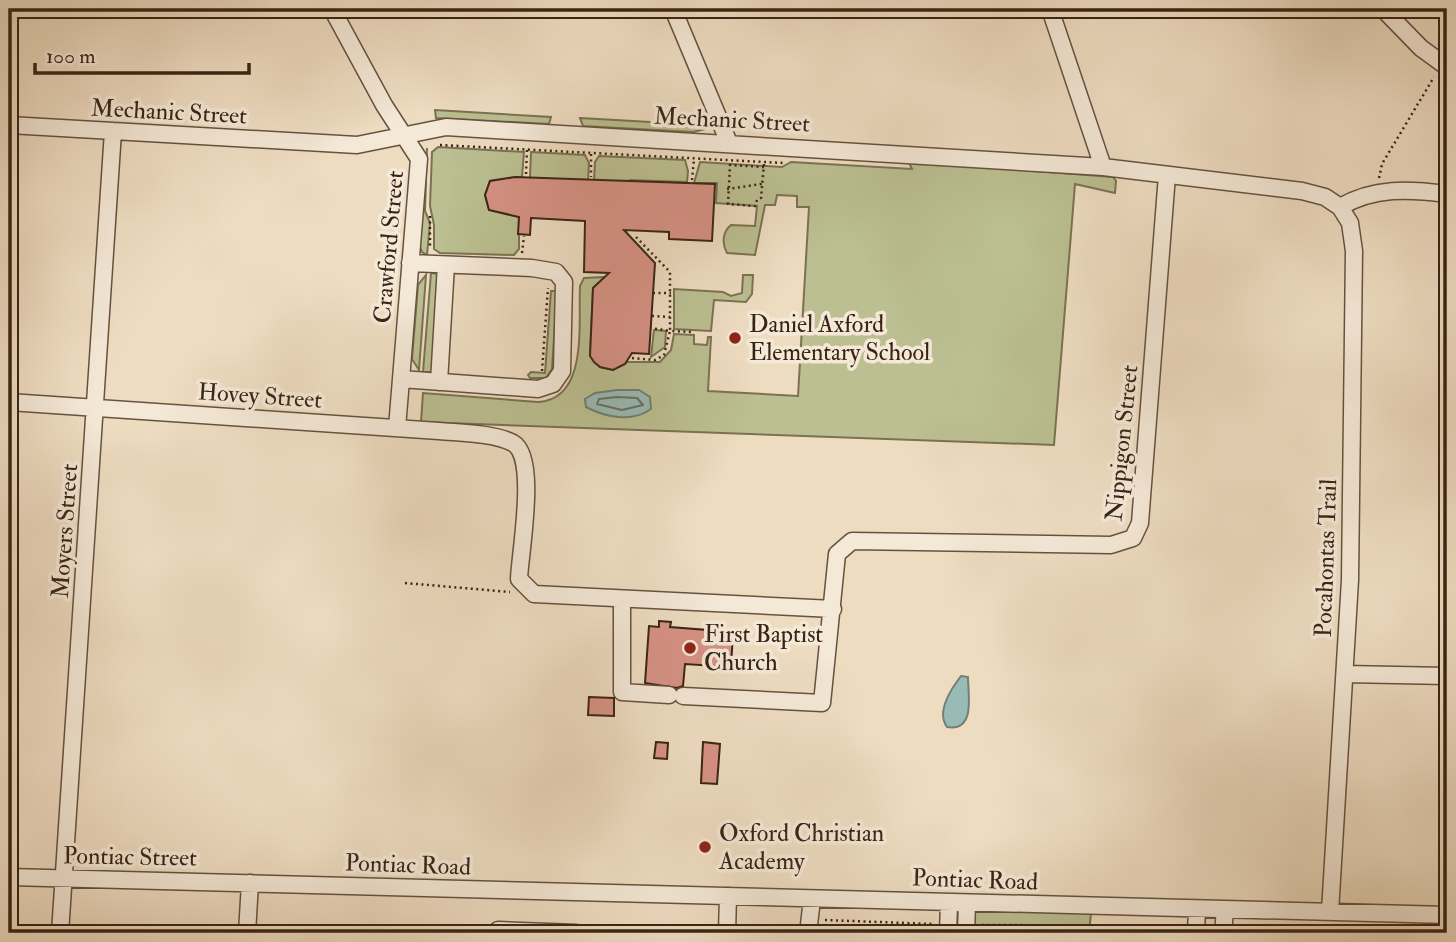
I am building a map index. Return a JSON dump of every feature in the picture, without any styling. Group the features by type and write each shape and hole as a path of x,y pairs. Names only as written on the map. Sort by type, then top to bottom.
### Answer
{"street":[{"name":"Crawford Street","path":"332,9 384,105 419,159 397,428"},
{"path":"673,9 729,143"},
{"path":"1051,9 1103,167"},
{"path":"1383,9 1421,48 1444,65"},
{"name":"Mechanic Street","path":"9,125 356,145 446,127 729,143 1103,167 1302,191 1325,197 1340,207"},
{"name":"Moyers Street","path":"60,933 113,131"},
{"name":"Nippigon Street","path":"833,609 837,554 845,544 861,539 1111,545 1126,542 1135,536 1140,523 1167,176"},
{"path":"1340,207 1361,195 1378,192 1447,194"},
{"name":"Pocahontas Trail","path":"1329,912 1345,674 1351,531 1354,251 1350,223 1340,207"},
{"path":"401,379 538,389 553,384 562,371 564,282 556,272 410,263"},
{"path":"439,382 446,265"},
{"name":"Hovey Street","path":"9,402 397,428 508,441 520,449 527,467 520,579 534,594"},
{"path":"534,594 833,609 827,636 822,704 622,692 622,599"},
{"path":"1345,674 1447,676"},
{"name":"Pontiac Street","path":"9,877 250,883"},
{"path":"247,933 250,883"},
{"name":"Pontiac Road","path":"250,883 1447,915"},
{"path":"727,933 728,896"},
{"path":"809,927 812,899"},
{"path":"945,929 949,902"},
{"path":"966,929 967,903"},
{"path":"1196,933 1197,909"},
{"path":"1223,933 1225,910"},
{"path":"498,930 576,933"}],"path":[{"path":"1378,192 1382,164 1444,65"},
{"path":"433,145 694,159 764,166"},
{"path":"526,174 527,150"},
{"path":"591,154 591,177"},
{"path":"692,180 694,159"},
{"path":"764,166 761,198 755,206 727,204 730,165 764,166 782,164 789,160"},
{"path":"727,188 762,184"},
{"path":"428,212 432,223 431,253"},
{"path":"632,358 655,360 664,355 670,331 670,272 636,237"},
{"path":"542,371 547,289 552,284"},
{"path":"653,293 671,293"},
{"path":"652,316 670,317"},
{"path":"651,328 692,332"},
{"path":"405,583 534,594"},
{"path":"966,929 1026,925 1129,933"},
{"path":"809,927 945,929"}],"green space":[{"path":"435,110 551,117 549,124 436,118"},
{"path":"580,118 703,125 705,129 693,132 583,126"},
{"path":"438,147 524,152 522,177 490,181 485,195 489,210 519,217 519,249 514,255 440,253 434,249 434,225 430,206 432,152"},
{"path":"427,148 425,211 430,223 427,255 419,245"},
{"path":"531,152 585,155 589,163 588,181 530,178"},
{"path":"599,156 685,160 687,182 630,180 630,185 594,181 595,162"},
{"path":"908,161 1113,177 1116,181 1115,193 1075,184 1054,445 421,422 423,393 538,402 554,398 566,388 577,357 580,286 584,278 605,277 593,288 590,356 600,367 613,370 627,362 660,362 671,350 674,334 694,335 694,344 707,345 708,337 711,337 708,391 798,396 809,207 797,207 797,196 777,195 775,205 765,205 755,255 727,253 724,246 726,231 731,225 755,226 757,206 716,203 717,183 694,183 700,162 782,167 791,162 912,169"},
{"path":"431,273 439,274 433,372 423,372"},
{"path":"426,275 419,370 412,359 418,285"},
{"path":"743,275 753,275 752,294 746,302 714,300 711,331 674,329 674,289 723,292 731,296 742,293"},
{"path":"551,291 557,291 552,369 546,378 530,378 528,375 531,372 545,373"},
{"path":"654,330 666,331 665,347 651,357"},
{"path":"957,909 1091,913 1089,933 956,933"}],"water":[{"path":"639,390 650,397 651,409 636,416 618,417 601,414 586,407 585,399 595,393"},
{"path":"961,676 968,677 968,711 963,724 947,727 944,708 949,694"}],"building":[{"path":"515,177 715,184 712,241 669,239 669,232 624,230 655,263 649,354 632,353 625,364 613,370 600,367 594,362 590,356 593,288 609,273 584,272 585,221 531,218 530,235 518,234 519,217 489,210 485,195 490,181"},
{"name":"First Baptist Church","path":"659,621 671,622 670,627 733,632 731,667 685,664 683,686 677,688 645,683 649,626 659,627"},
{"path":"589,697 614,698 614,716 588,715"},
{"path":"656,742 668,743 667,759 654,758"},
{"path":"703,742 720,744 717,784 701,783"}],"place":[{"name":"Daniel Axford Elementary School","path":"735,338"},
{"name":"First Baptist Church","path":"690,648"},
{"name":"Oxford Christian Academy","path":"705,847"}]}
